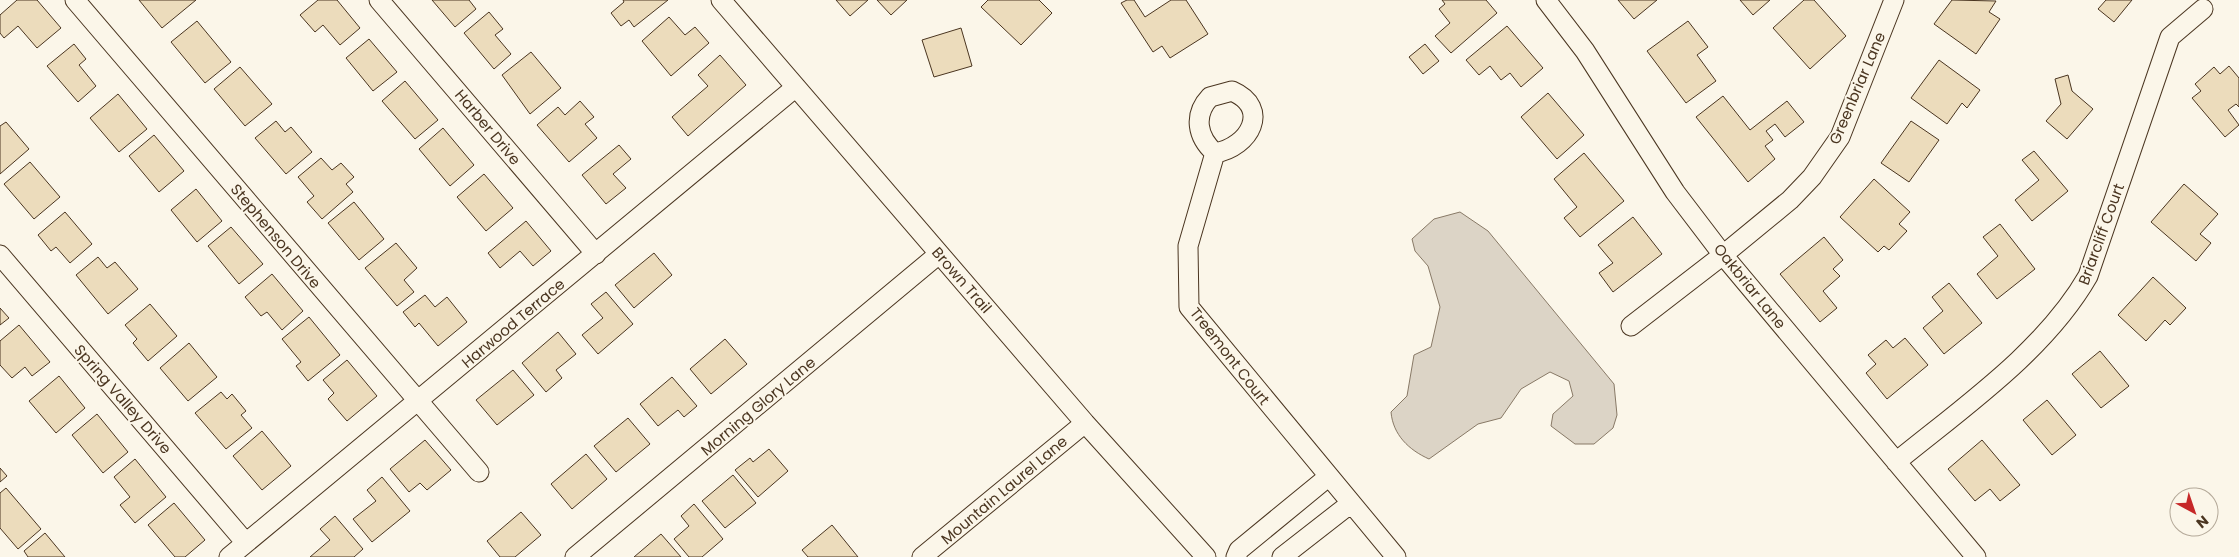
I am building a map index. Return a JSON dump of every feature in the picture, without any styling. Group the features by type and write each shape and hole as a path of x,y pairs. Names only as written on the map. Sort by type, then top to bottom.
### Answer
{"street":[{"name":"Stephenson Drive","path":"75,0 479,472"},
{"name":"Harber Drive","path":"379,0 596,254"},
{"name":"Brown Trail","path":"721,0 1085,423 1206,557"},
{"name":"Oakbriar Lane","path":"1546,0 1585,51 1676,192 1724,255 1976,557"},
{"name":"Greenbriar Lane","path":"1631,326 1724,255 1790,200 1812,177 1840,137 1894,0"},
{"name":"Briarcliff Court","path":"1896,462 1999,377 2053,325 2079,292 2088,276 2170,37 2203,9"},
{"name":"Harwood Terrace","path":"229,557 796,87"},
{"name":"Treemont Court","path":"1215,153 1188,246 1189,307 1350,504 1396,557"},
{"name":"Morning Glory Lane","path":"575,557 751,413 939,254"},
{"name":"Spring Valley Drive","path":"0,255 246,543"},
{"name":"Mountain Laurel Lane","path":"922,557 1085,423"},
{"path":"1236,557 1239,550 1328,477"},
{"path":"1282,557 1350,504"}],"shaded area":[{"path":"1460,212 1488,231 1614,384 1617,415 1613,428 1594,444 1575,444 1551,426 1553,414 1573,396 1569,381 1550,372 1521,389 1501,418 1478,424 1429,459 1415,451 1399,435 1392,420 1391,412 1407,396 1414,355 1431,347 1440,307 1428,266 1415,251 1412,239 1434,219"}],"building":[{"path":"17,0 37,0 61,28 37,48 18,26 4,38 0,33 0,15"},
{"path":"139,0 196,0 162,28"},
{"path":"318,0 337,0 360,28 340,45 323,25 315,32 300,15"},
{"path":"432,0 469,0 476,9 455,27"},
{"path":"623,0 668,0 634,27 629,20 621,26 611,13 624,2"},
{"path":"836,0 868,0 850,16"},
{"path":"877,0 907,0 891,15"},
{"path":"988,0 1039,0 1052,13 1021,45 981,7"},
{"path":"1127,0 1134,0 1145,17 1171,0 1186,0 1208,34 1170,58 1162,46 1153,52 1121,3"},
{"path":"1442,0 1486,0 1497,13 1451,53 1435,36 1450,23 1439,9 1445,4"},
{"path":"1618,0 1657,0 1634,19"},
{"path":"1740,0 1770,0 1753,15"},
{"path":"1804,0 1814,0 1846,36 1810,69 1773,28"},
{"path":"1952,0 1996,1 1989,12 2000,19 1976,54 1934,24"},
{"path":"2106,0 2132,0 2114,22 2098,9"},
{"path":"489,12 503,29 495,35 511,54 494,69 464,33"},
{"path":"669,17 685,35 695,27 709,43 671,76 642,41"},
{"path":"197,21 231,62 205,83 171,42"},
{"path":"1688,21 1708,47 1697,55 1716,81 1686,103 1647,51"},
{"path":"1507,26 1543,68 1521,87 1510,73 1501,80 1490,66 1479,75 1466,60"},
{"path":"961,28 972,66 934,77 922,40"},
{"path":"369,39 397,72 373,91 346,58"},
{"path":"74,44 86,59 79,65 96,86 78,102 47,66"},
{"path":"1425,44 1439,61 1423,74 1409,57"},
{"path":"531,52 561,88 530,114 502,75"},
{"path":"720,55 746,85 688,136 672,117 708,86 698,75"},
{"path":"1939,60 1980,90 1967,108 1962,103 1947,124 1911,98"},
{"path":"2229,66 2239,78 2239,107 2236,104 2228,110 2239,125 2225,137 2192,98 2201,91 2195,84 2214,67 2220,74"},
{"path":"240,67 272,104 245,126 214,89"},
{"path":"2068,75 2072,91 2093,109 2067,139 2046,121 2061,104 2055,79"},
{"path":"405,81 438,120 415,139 382,101"},
{"path":"1548,93 1584,135 1557,159 1521,117"},
{"path":"118,94 147,129 119,152 90,118"},
{"path":"1723,96 1750,130 1787,101 1804,122 1785,137 1775,124 1766,131 1773,140 1765,146 1775,159 1748,182 1696,117"},
{"path":"580,101 594,117 585,124 597,138 569,162 537,125 558,107 565,115"},
{"path":"276,121 285,132 291,127 312,152 286,174 255,138"},
{"path":"1911,121 1939,140 1909,182 1881,163"},
{"path":"6,122 29,149 0,174 0,126"},
{"path":"443,128 474,165 450,186 419,149"},
{"path":"154,135 184,171 159,192 129,156"},
{"path":"619,145 631,159 613,174 626,188 606,204 582,175"},
{"path":"2034,151 2068,191 2032,221 2015,200 2039,180 2022,160"},
{"path":"1584,153 1624,201 1580,237 1564,218 1577,207 1554,179"},
{"path":"321,158 332,170 341,163 354,177 346,184 353,192 322,219 307,202 314,196 298,177"},
{"path":"30,162 60,197 34,219 4,184"},
{"path":"484,174 513,208 486,231 457,197"},
{"path":"1874,179 1910,212 1899,224 1907,231 1889,250 1884,246 1878,252 1840,217"},
{"path":"2184,184 2218,214 2200,234 2211,243 2196,261 2151,222"},
{"path":"196,189 222,221 197,242 171,210"},
{"path":"354,202 384,239 359,260 328,223"},
{"path":"65,212 92,244 70,263 56,247 51,251 38,235"},
{"path":"1633,217 1662,254 1613,292 1599,273 1613,263 1598,245"},
{"path":"526,221 551,251 533,266 520,251 500,268 488,253"},
{"path":"2000,224 2035,269 1997,299 1977,274 1998,256 1983,237"},
{"path":"231,227 263,264 239,284 208,246"},
{"path":"1824,237 1843,260 1833,269 1840,276 1823,291 1837,308 1820,322 1780,274"},
{"path":"396,243 417,268 404,280 414,292 397,306 365,268"},
{"path":"654,253 672,275 634,308 615,285"},
{"path":"98,257 107,268 115,262 138,289 108,314 76,275"},
{"path":"272,274 303,311 282,330 267,312 261,316 245,297"},
{"path":"2153,277 2186,308 2170,325 2165,320 2146,341 2118,315"},
{"path":"1949,283 1982,323 1944,354 1923,328 1943,311 1932,297"},
{"path":"606,292 633,324 598,354 582,335 603,318 591,304"},
{"path":"425,295 435,307 447,297 467,322 438,346 419,323 415,327 403,312"},
{"path":"150,304 177,336 148,361 133,343 137,339 125,325"},
{"path":"0,308 9,318 0,325"},
{"path":"309,317 340,355 308,381 296,366 301,362 282,339"},
{"path":"19,325 50,362 32,376 25,367 12,378 0,365 0,341"},
{"path":"558,332 576,354 556,370 562,378 546,392 522,363"},
{"path":"1905,338 1928,365 1887,399 1866,373 1876,364 1868,355 1886,340 1893,348"},
{"path":"725,339 747,364 711,394 690,369"},
{"path":"189,343 217,377 188,401 160,368"},
{"path":"2100,351 2129,386 2101,408 2072,374"},
{"path":"347,360 377,396 347,421 328,399 334,393 323,380"},
{"path":"513,370 534,395 497,425 476,400"},
{"path":"59,376 85,408 56,433 29,401"},
{"path":"672,377 697,406 684,417 678,410 658,426 640,404"},
{"path":"221,392 227,399 232,394 246,411 241,415 252,428 226,449 195,413"},
{"path":"2047,400 2076,435 2052,455 2023,420"},
{"path":"97,414 128,452 103,473 72,435"},
{"path":"628,418 650,444 616,472 594,446"},
{"path":"262,431 291,466 262,490 233,456"},
{"path":"425,440 451,470 427,490 420,483 409,492 390,469"},
{"path":"1982,440 2020,485 2000,501 1990,489 1975,501 1948,469"},
{"path":"769,449 788,471 758,497 735,470 750,458 753,462"},
{"path":"586,454 607,479 572,509 551,484"},
{"path":"135,459 166,497 135,523 120,505 130,497 114,477"},
{"path":"0,468 7,476 0,482"},
{"path":"733,475 756,503 725,528 702,501"},
{"path":"382,477 410,511 372,542 353,519 376,501 367,490"},
{"path":"6,488 41,529 18,549 0,528 0,493"},
{"path":"174,503 205,540 185,557 175,557 148,525"},
{"path":"694,504 723,539 702,557 689,557 674,539 689,526 681,516"},
{"path":"521,512 541,535 515,557 500,557 487,541"},
{"path":"335,516 363,549 354,557 310,557 330,540 320,529"},
{"path":"832,525 858,557 808,557 802,550"},
{"path":"45,533 65,557 28,557 24,551"},
{"path":"661,534 681,557 634,557"}]}
